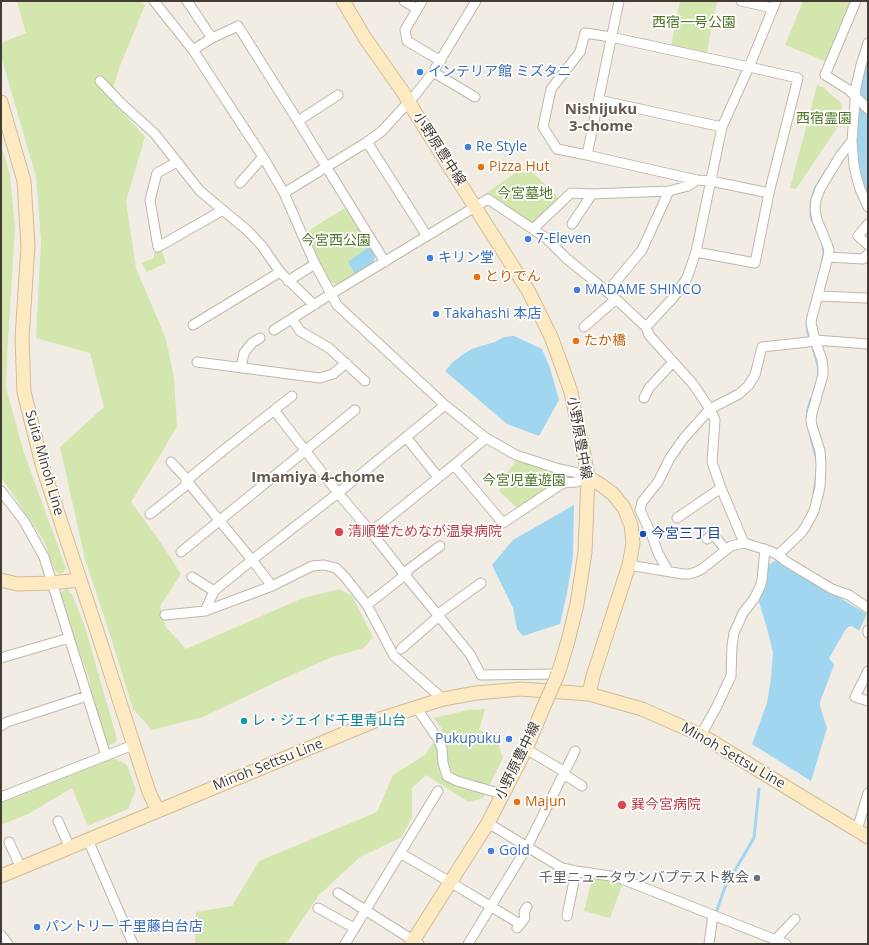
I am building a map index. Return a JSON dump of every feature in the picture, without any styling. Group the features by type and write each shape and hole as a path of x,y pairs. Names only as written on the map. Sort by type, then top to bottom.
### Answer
{"main road":[{"name":"小野原豊中線","path":"343,1 403,92 529,292 552,339 571,392 588,477 583,567 577,604 558,674 526,749 488,823 450,882 414,943"},
{"name":"Suita Minoh Line","path":"1,102 24,181 28,246 22,338 24,392 43,468 133,745 149,792 158,811"},
{"path":"588,477 613,494 624,508 631,525 633,543 629,565 593,676 589,694"},
{"path":"1,580 17,584 80,580"},
{"name":"Minoh Settsu Line","path":"1,876 377,720 443,699 476,693 521,690 589,694 642,709 701,735 862,834"}],"street":[{"path":"154,1 193,50 263,157 284,193 315,264 337,305 445,405 486,438 516,455 588,477"},
{"path":"187,1 212,38"},
{"path":"404,1 419,5 405,30 407,41 441,61"},
{"path":"284,193 367,142 382,131 409,102 441,61 476,1"},
{"path":"588,155 618,1"},
{"path":"646,327 673,298 687,278 696,252 722,127 749,67 774,4 741,1"},
{"path":"856,1 825,75 849,90 867,108"},
{"path":"193,50 212,38 238,26 385,262"},
{"path":"696,252 755,263 769,193 798,78 611,37 584,33 580,52 551,89 543,127 557,149 697,180 711,181 769,193"},
{"path":"868,43 858,78 852,142 856,175 868,207"},
{"path":"433,72 475,97"},
{"path":"100,81 155,134 200,190 248,231 262,246 288,281 314,305"},
{"path":"298,121 338,95"},
{"path":"599,100 722,127"},
{"path":"367,142 427,236"},
{"path":"778,555 801,533 806,526 814,511 820,487 820,452 811,420 823,375 823,368 811,323 828,257 828,250 815,214 815,209 816,200 824,181 840,156 852,142"},
{"path":"240,183 263,157"},
{"path":"177,162 156,173 150,200 158,247 223,210"},
{"path":"533,229 571,193 592,194 669,191 688,186 697,180"},
{"path":"608,292 642,250 669,191"},
{"path":"572,224 592,194"},
{"path":"274,330 488,198 546,238 566,258 616,299 646,327 649,335 693,384 710,409 715,420 712,462 744,543"},
{"path":"868,224 858,236 868,245"},
{"path":"828,257 863,259 868,254"},
{"path":"288,281 315,264"},
{"path":"193,325 280,272"},
{"path":"818,296 866,298"},
{"path":"584,327 616,299"},
{"path":"292,319 300,331 329,348 365,381"},
{"path":"241,368 244,353 252,343 260,338"},
{"path":"668,571 658,553 640,510 642,502 658,482 672,454 710,409 739,394 748,386 755,375 762,347 815,340 868,344"},
{"path":"197,362 320,378 333,374 346,362"},
{"path":"644,398 649,388 673,362"},
{"path":"150,514 184,487 192,476 292,396"},
{"path":"205,611 214,591 338,493 445,405"},
{"path":"274,410 338,493 470,654 481,675 558,674"},
{"path":"180,552 355,410"},
{"path":"406,437 438,477"},
{"path":"371,532 486,438"},
{"path":"171,462 185,477 272,586"},
{"path":"454,465 503,523 563,483 576,482 588,477"},
{"path":"677,518 721,488"},
{"path":"1,492 24,521 44,557 106,756"},
{"path":"707,539 713,534 726,550"},
{"path":"629,565 683,574 696,572 708,565 731,546 744,543 765,549 778,555 832,589 849,595 868,608"},
{"path":"367,606 440,546"},
{"path":"701,735 731,676 734,633 743,613 754,599 760,587 765,549"},
{"path":"165,615 205,611 272,586 312,566 324,565 336,568 341,572 367,606 394,656 443,699"},
{"path":"192,577 214,591"},
{"path":"401,649 439,616 441,612 481,583"},
{"path":"1,658 69,638"},
{"path":"868,671 855,697 868,702"},
{"path":"1,726 7,722 87,696"},
{"path":"416,707 438,739 442,748 443,763 447,776 457,781 502,794"},
{"path":"1,797 133,745"},
{"path":"526,749 564,772 567,776 582,786"},
{"path":"468,944 527,847 575,751"},
{"path":"345,944 438,791"},
{"path":"862,834 868,793"},
{"path":"58,821 70,848"},
{"path":"488,823 562,868 617,877 786,944"},
{"path":"88,840 132,944"},
{"path":"9,842 21,868"},
{"path":"400,853 490,906 519,926 525,918 524,912 527,908"},
{"path":"567,916 576,871"},
{"path":"338,893 414,943"},
{"path":"318,908 354,928"},
{"path":"709,944 713,915"},
{"path":"775,940 795,919"},
{"path":"1,935 8,944"}],"green space":[{"path":"17,1 141,1 145,5 120,66 110,98 145,137 126,201 136,268 166,339 174,378 177,426 131,502 157,537 181,574 160,606 165,626 186,649 303,598 340,589 352,596 373,637 364,648 332,657 203,717 152,730 133,709 85,559 60,447 104,407 90,353 36,338 41,240 36,177 1,56 1,43 26,33"},
{"name":"西宿一号公園","path":"680,1 717,1 707,52 671,45"},
{"path":"803,1 855,1 825,61 785,45"},
{"name":"西宿霊園","path":"817,85 823,87 842,104 839,125 796,189 790,188"},
{"path":"1,145 10,175 15,228 6,388 24,453 66,568 63,573 59,574 55,571 44,541 1,477"},
{"name":"今宮墓地","path":"532,172 559,198 531,224 499,201 485,194 515,173"},
{"name":"今宮西公園","path":"345,208 370,246 355,274 337,284 330,282 324,274 306,232"},
{"path":"161,249 166,263 147,272 141,263 154,258 154,252"},
{"name":"今宮児童遊園","path":"517,459 560,473 562,479 517,508 499,491 505,476"},
{"path":"67,589 72,594 85,627 117,739 115,743 106,746 88,676 60,597 62,591"},
{"path":"485,709 479,730 496,736 503,758 483,798 469,802 426,775 412,788 412,817 402,837 360,857 319,895 286,944 195,944 196,912 232,906 259,861 377,812 393,775 425,755 442,729 434,718 468,710"},
{"path":"114,758 127,765 136,790 128,809 88,826 72,788 28,814 1,825 1,803"},
{"path":"592,878 623,883 610,918 584,911"}],"water":[{"path":"370,246 376,254 373,263 355,274 348,262"},
{"path":"514,336 542,349 550,368 559,400 539,436 507,424 445,371 453,362 472,349 495,342 504,337"},
{"path":"574,505 573,557 560,624 523,636 517,629 513,608 492,565 513,540"},
{"path":"776,560 867,614 859,631 852,626 846,629 829,658 834,665 820,702 827,728 811,781 752,744 767,703 773,653 758,597 766,561 770,564"}],"waterway":[{"path":"868,64 862,98 860,149 862,169 868,189"},
{"path":"818,233 811,217 811,202 815,189 826,171"},
{"path":"822,263 824,253 823,245"},
{"path":"807,323 809,337"},
{"path":"813,347 819,370 818,378"},
{"path":"807,417 811,399"},
{"path":"811,438 817,460"},
{"path":"814,493 816,479"},
{"path":"717,910 725,887 754,838 759,789"}],"place":[{"name":"インテリア館 ミズタニ","path":"420,72"},
{"name":"Re Style","path":"468,147"},
{"name":"Pizza Hut","path":"481,167"},
{"name":"7-Eleven","path":"528,239"},
{"name":"キリン堂","path":"430,258"},
{"name":"とりでん","path":"477,277"},
{"name":"MADAME SHINCO","path":"577,290"},
{"name":"Takahashi 本店","path":"436,314"},
{"name":"たか橋","path":"576,341"},
{"name":"清順堂ためなが温泉病院","path":"339,532"},
{"name":"今宮三丁目","path":"643,534"},
{"name":"レ・ジェイド千里青山台","path":"244,721"},
{"name":"Pukupuku","path":"509,739"},
{"name":"Majun","path":"517,802"},
{"name":"巽今宮病院","path":"622,805"},
{"name":"Gold","path":"491,851"},
{"name":"千里ニュータウンバプテスト教会","path":"757,878"},
{"name":"パントリー 千里藤白台店","path":"37,927"}],"district":[{"name":"Nishijuku 3-chome","path":"601,118"},
{"name":"Imamiya 4-chome","path":"318,478"}]}
